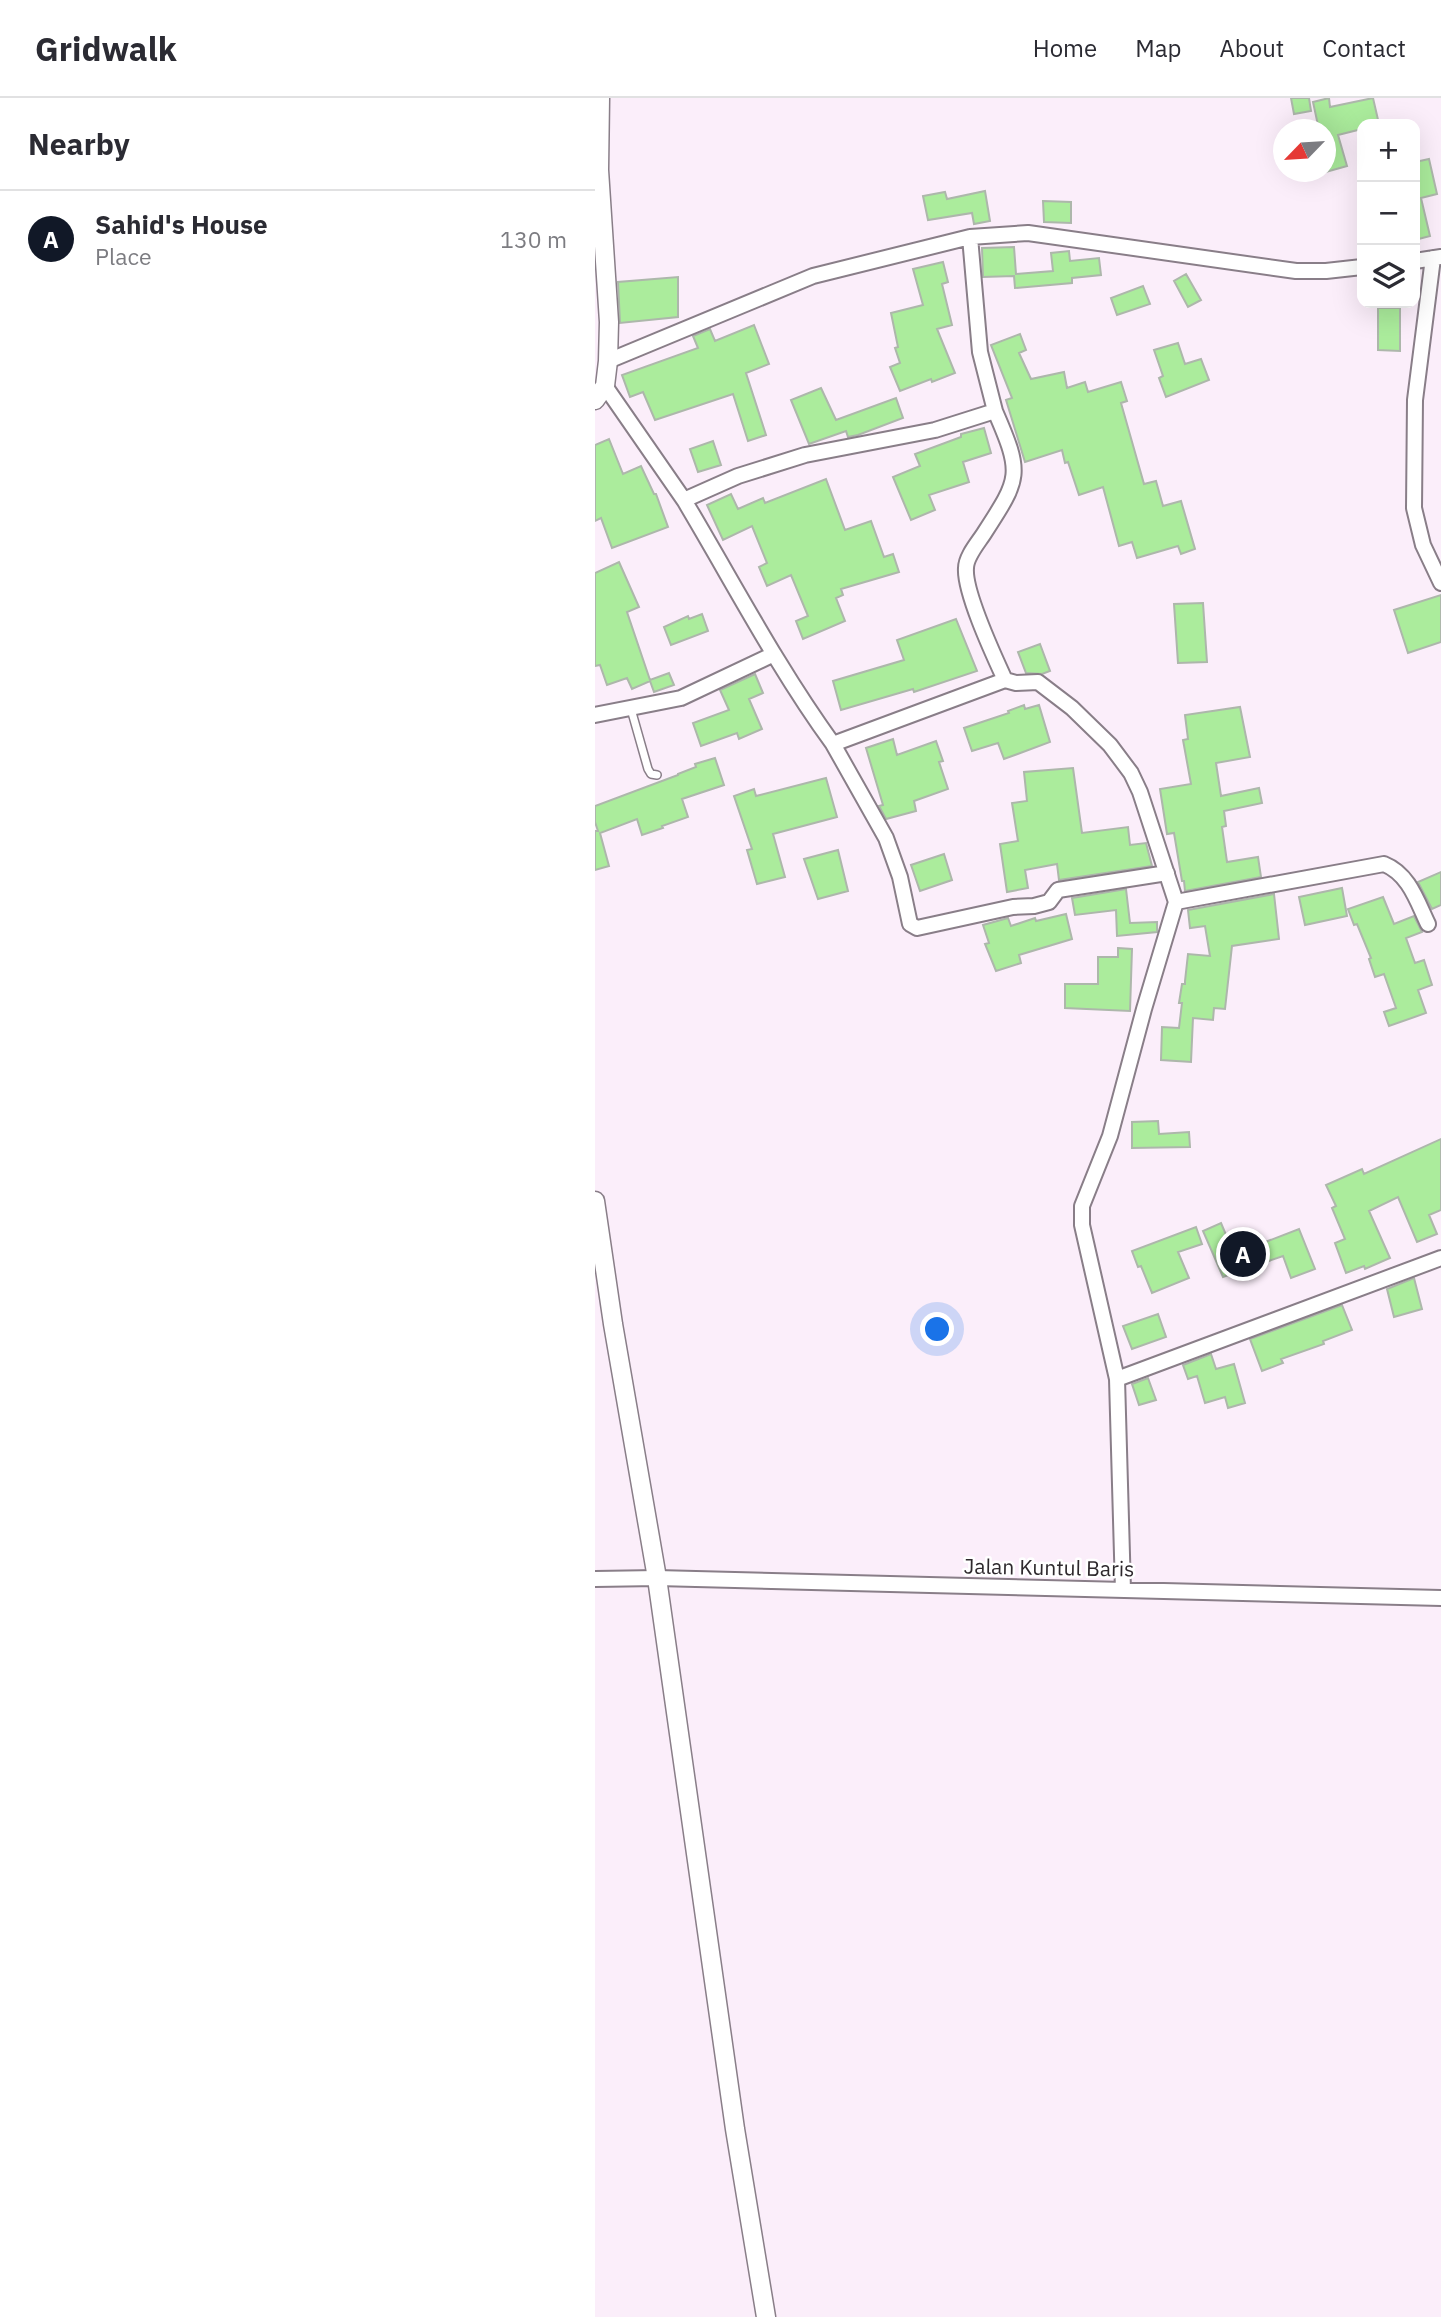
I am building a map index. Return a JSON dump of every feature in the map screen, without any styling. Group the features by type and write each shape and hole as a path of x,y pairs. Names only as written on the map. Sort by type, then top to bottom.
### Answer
{"street":[{"path":"600,98 599,170 609,322 608,361 600,393 684,500 774,654 832,744 886,838 900,877 910,924 917,928 1013,907 1034,906 1049,902 1052,894 1058,890 1167,873"},
{"path":"608,361 813,276 970,237 1028,233 1296,271 1357,268"},
{"path":"970,237 980,352 995,411 1009,444 1015,474 1010,492 965,566 967,581 986,636 1005,680"},
{"path":"1437,258 1415,400 1413,494 1423,545 1441,583"},
{"path":"684,500 738,476 805,455 922,433 995,411"},
{"path":"595,715 681,698 774,654"},
{"path":"832,744 1005,680 1016,683 1038,682 1072,708 1110,746 1131,773 1140,792 1176,902 1109,1136 1082,1206 1082,1225 1117,1379 1123,1590"},
{"path":"1176,902 1384,864 1395,869 1407,881 1428,924"},
{"path":"595,1201 613,1324 657,1578 734,2129 766,2317"},
{"path":"1117,1379 1441,1258"},
{"name":"Jalan Kuntul Baris","path":"595,1579 657,1578 1441,1598"}],"lane":[{"path":"631,709 647,769 657,775"}],"building":[{"path":"1291,98 1309,98 1311,111 1294,114"},
{"path":"1329,98 1330,107 1373,98 1378,119 1357,119 1357,130 1338,135 1347,166 1336,169 1336,119 1317,119 1313,102"},
{"path":"1429,159 1437,194 1421,198 1430,236 1420,239 1420,182 1420,161"},
{"path":"985,191 990,221 974,224 972,213 928,220 923,196 945,192 947,199"},
{"path":"1043,201 1071,202 1071,223 1044,222"},
{"path":"1014,247 1016,274 1053,271 1051,253 1069,251 1070,261 1099,258 1101,275 1072,278 1072,283 1015,288 1014,276 983,277 982,248"},
{"path":"943,262 948,282 942,284 952,325 937,329 955,373 900,391 890,367 900,363 895,348 898,347 891,313 923,305 913,269"},
{"path":"1186,274 1201,300 1188,307 1174,281"},
{"path":"678,277 678,317 620,323 618,282"},
{"path":"1143,286 1150,304 1117,315 1111,298"},
{"path":"1378,308 1400,308 1400,351 1378,350"},
{"path":"754,325 769,364 746,373 766,435 748,441 733,394 655,420 643,392 630,397 622,375 698,348 693,336 710,329 715,341"},
{"path":"1020,334 1026,350 1019,353 1031,379 1064,372 1067,388 1085,382 1088,392 1121,382 1127,401 1121,403 1144,484 1156,481 1163,506 1181,501 1195,549 1181,554 1178,546 1137,558 1132,542 1119,546 1103,487 1079,495 1062,450 1025,462 1006,400 1012,398 991,345"},
{"path":"1178,343 1185,364 1201,359 1209,380 1166,397 1159,378 1163,376 1154,350"},
{"path":"821,388 836,420 896,398 903,418 858,435 848,437 846,431 809,444 791,400"},
{"path":"984,428 991,453 963,462 969,482 929,495 935,510 911,520 893,477 920,466 915,454 961,437 961,434"},
{"path":"609,439 623,474 641,466 656,494 668,527 612,548 601,518 595,521 595,445"},
{"path":"713,441 721,465 698,472 690,449"},
{"path":"826,479 845,530 871,521 884,557 893,554 899,572 841,589 843,595 836,598 845,621 803,639 796,621 808,616 791,575 767,586 759,567 767,563 752,526 723,540 707,505 731,494 738,509 763,498 765,503"},
{"path":"619,562 639,607 627,612 650,680 669,673 674,685 654,692 650,681 632,689 627,678 607,685 600,665 595,666 595,573"},
{"path":"1441,595 1441,642 1408,653 1394,610"},
{"path":"1203,603 1207,662 1178,663 1174,604"},
{"path":"702,614 708,631 671,645 664,627 688,616 689,619"},
{"path":"956,619 977,671 914,692 913,689 841,710 833,681 904,660 897,640"},
{"path":"1040,644 1050,671 1042,674 1026,673 1018,652"},
{"path":"755,674 763,693 749,699 762,729 739,739 737,733 701,746 693,723 729,710 720,690"},
{"path":"1024,705 1025,709 1039,705 1050,742 1004,759 998,743 972,751 964,728 1009,713 1008,711"},
{"path":"1240,707 1250,757 1216,763 1221,796 1259,788 1262,803 1224,811 1226,826 1222,827 1227,862 1258,857 1261,877 1185,891 1174,833 1167,834 1160,789 1191,784 1183,740 1188,739 1185,715"},
{"path":"893,739 897,755 936,741 943,761 939,762 948,789 914,801 916,811 886,819 879,806 883,805 866,748"},
{"path":"715,758 724,785 682,799 688,817 662,826 663,828 642,835 637,819 600,833 609,866 595,870 595,831 598,831 595,806"},
{"path":"1073,768 1082,833 1128,827 1130,845 1146,843 1152,866 1059,880 1057,864 1025,870 1028,888 1007,892 1000,844 1018,841 1012,803 1027,801 1024,772"},
{"path":"826,778 837,817 773,834 785,877 757,884 747,850 752,849 734,796 754,789 756,796"},
{"path":"838,850 848,891 818,899 804,859"},
{"path":"944,854 952,880 920,891 911,865"},
{"path":"1441,872 1441,905 1432,909 1418,882"},
{"path":"1342,888 1347,916 1305,925 1299,897"},
{"path":"1126,889 1130,923 1157,922 1157,932 1117,936 1116,910 1075,915 1072,898"},
{"path":"1274,894 1279,939 1232,946 1225,1009 1214,1008 1213,1020 1193,1018 1191,1062 1161,1060 1162,1027 1179,1028 1182,1003 1179,1003 1182,984 1185,984 1188,954 1210,956 1205,926 1190,928 1188,910"},
{"path":"1383,897 1394,924 1414,916 1422,932 1406,938 1415,963 1424,960 1432,985 1418,990 1426,1013 1389,1026 1384,1012 1396,1008 1384,974 1375,977 1369,959 1371,958 1348,909"},
{"path":"1066,914 1072,939 1019,955 1021,963 996,971 985,944 989,943 983,925 1008,918 1011,926 1035,918 1036,921"},
{"path":"1118,948 1132,949 1130,1011 1065,1008 1065,984 1098,984 1098,957 1118,957"},
{"path":"1158,1121 1159,1134 1189,1132 1190,1147 1132,1148 1132,1122"},
{"path":"1441,1139 1441,1210 1429,1215 1437,1234 1417,1242 1398,1197 1369,1211 1390,1258 1365,1269 1364,1266 1346,1273 1335,1243 1345,1239 1332,1208 1336,1206 1326,1185 1362,1169 1364,1174"},
{"path":"1221,1223 1229,1242 1252,1233 1255,1246 1299,1229 1315,1269 1291,1278 1283,1256 1223,1277 1203,1231"},
{"path":"1196,1227 1202,1244 1178,1252 1189,1278 1152,1293 1132,1251"},
{"path":"1414,1278 1422,1309 1394,1317 1387,1289"},
{"path":"1342,1305 1352,1330 1323,1341 1324,1344 1281,1359 1283,1363 1262,1371 1250,1339"},
{"path":"1158,1314 1166,1337 1132,1349 1123,1326"},
{"path":"1211,1354 1216,1369 1234,1364 1245,1403 1228,1408 1225,1397 1205,1403 1197,1376 1188,1379 1183,1365"},
{"path":"1148,1378 1156,1400 1139,1405 1132,1384"}],"place":[{"name":"Sahid's House","path":"1243,1254"}]}
